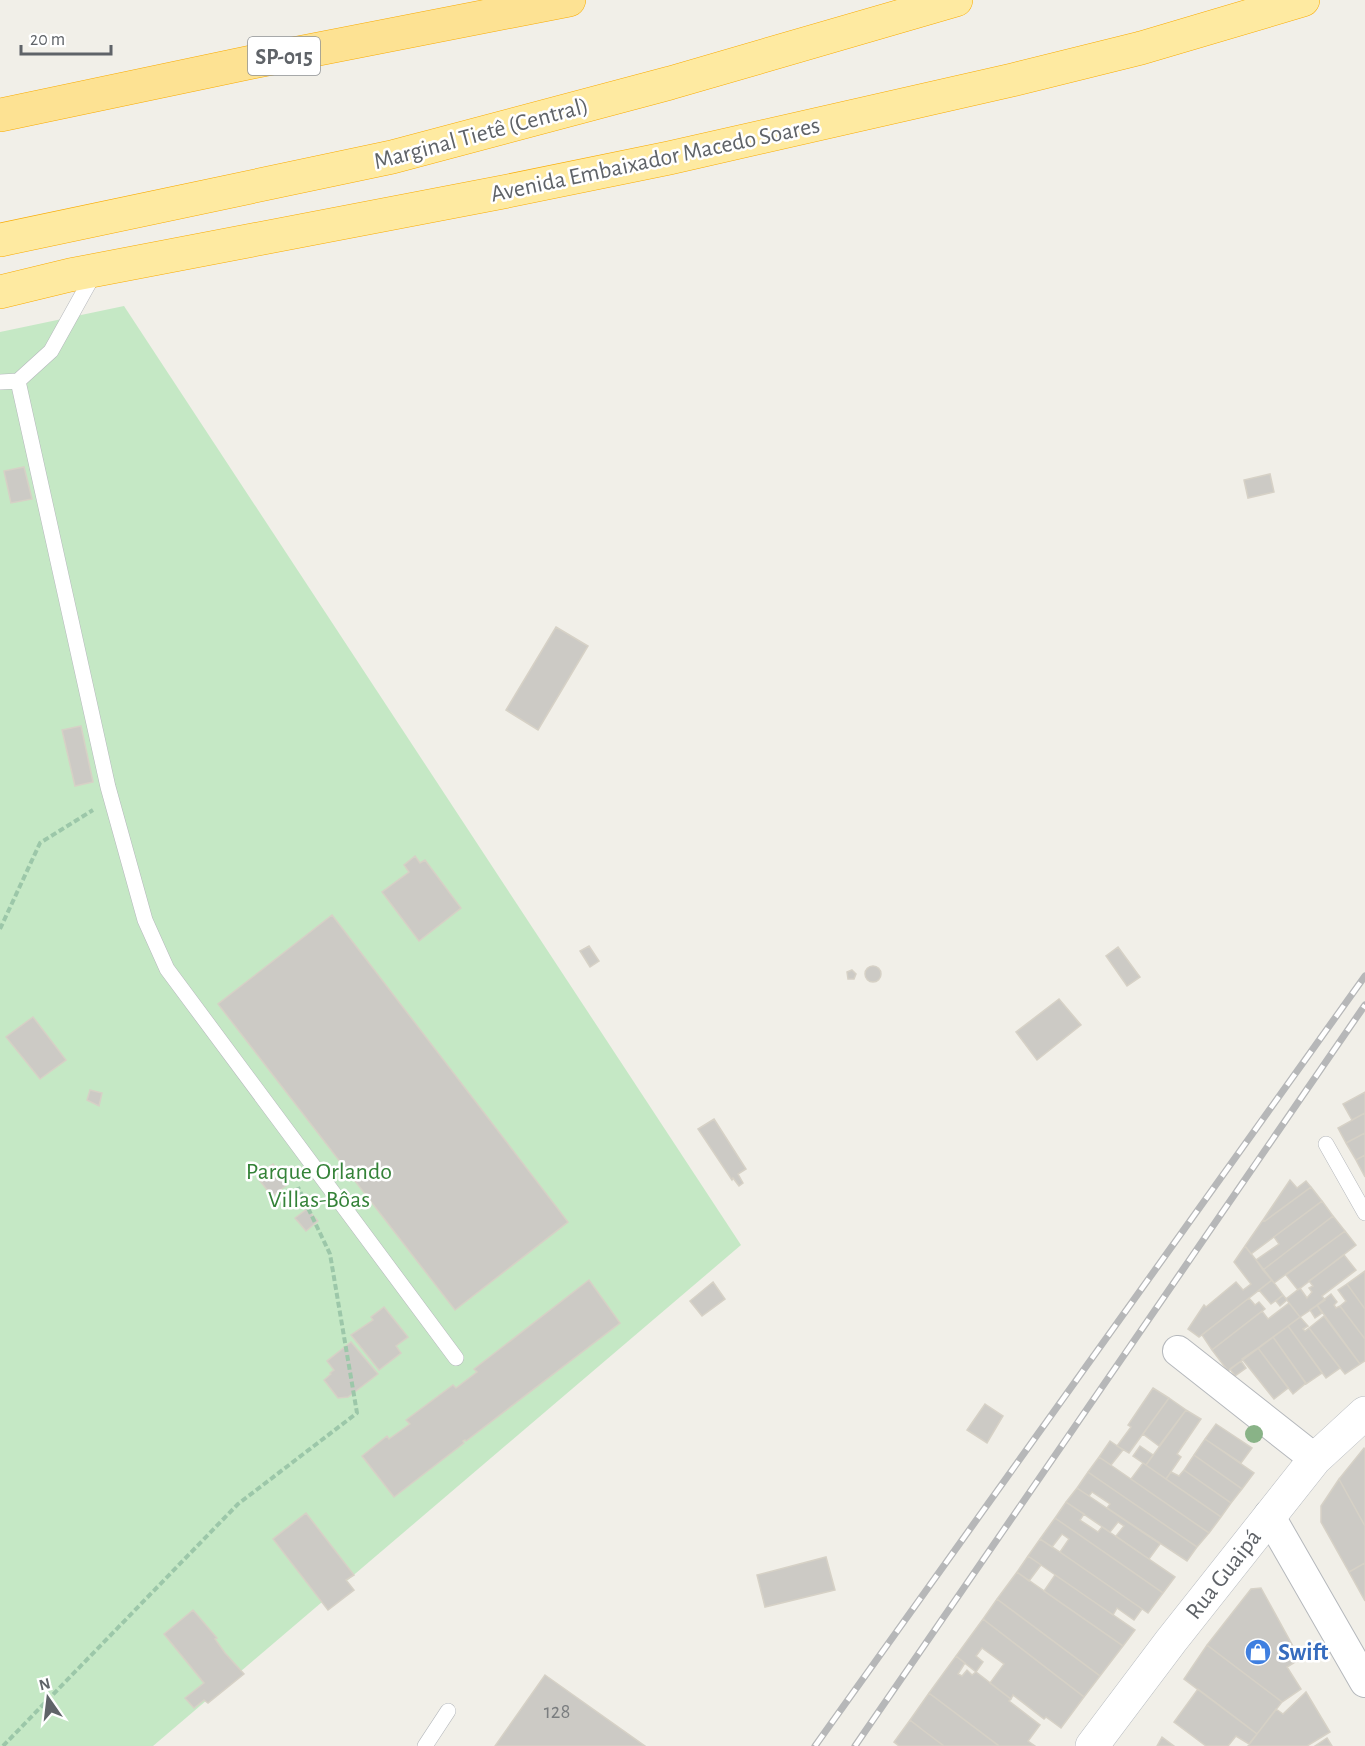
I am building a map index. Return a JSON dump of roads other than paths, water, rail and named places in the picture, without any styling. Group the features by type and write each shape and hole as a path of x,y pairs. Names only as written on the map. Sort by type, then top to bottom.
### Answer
{"highway":[{"name":"SP-015","path":"0,115 569,0"},
{"name":"Marginal Tietê (Central)","path":"0,240 392,158 670,83 956,0"},
{"name":"Avenida Embaixador Macedo Soares","path":"0,292 70,275 503,192 704,150 1012,80 1141,48 1303,0"}],"main road":[{"name":"Rua Guaipá","path":"1092,1746 1269,1515 1315,1459 1365,1413"}],"street":[{"path":"1178,1351 1315,1459"},
{"path":"1269,1515 1365,1682"}],"lane":[{"path":"0,382 18,381 51,351 96,270"},
{"path":"18,381 111,799 145,920 167,969 456,1358"},
{"path":"1326,1144 1365,1212"},
{"path":"425,1746 448,1711"}],"railway":[{"path":"815,1746 1365,976"},
{"path":"855,1746 1365,1005"}],"place":[{"name":"Swift","path":"1258,1652"}],"park label":[{"name":"Parque Orlando Villas-Bôas","path":"319,1185"}]}
